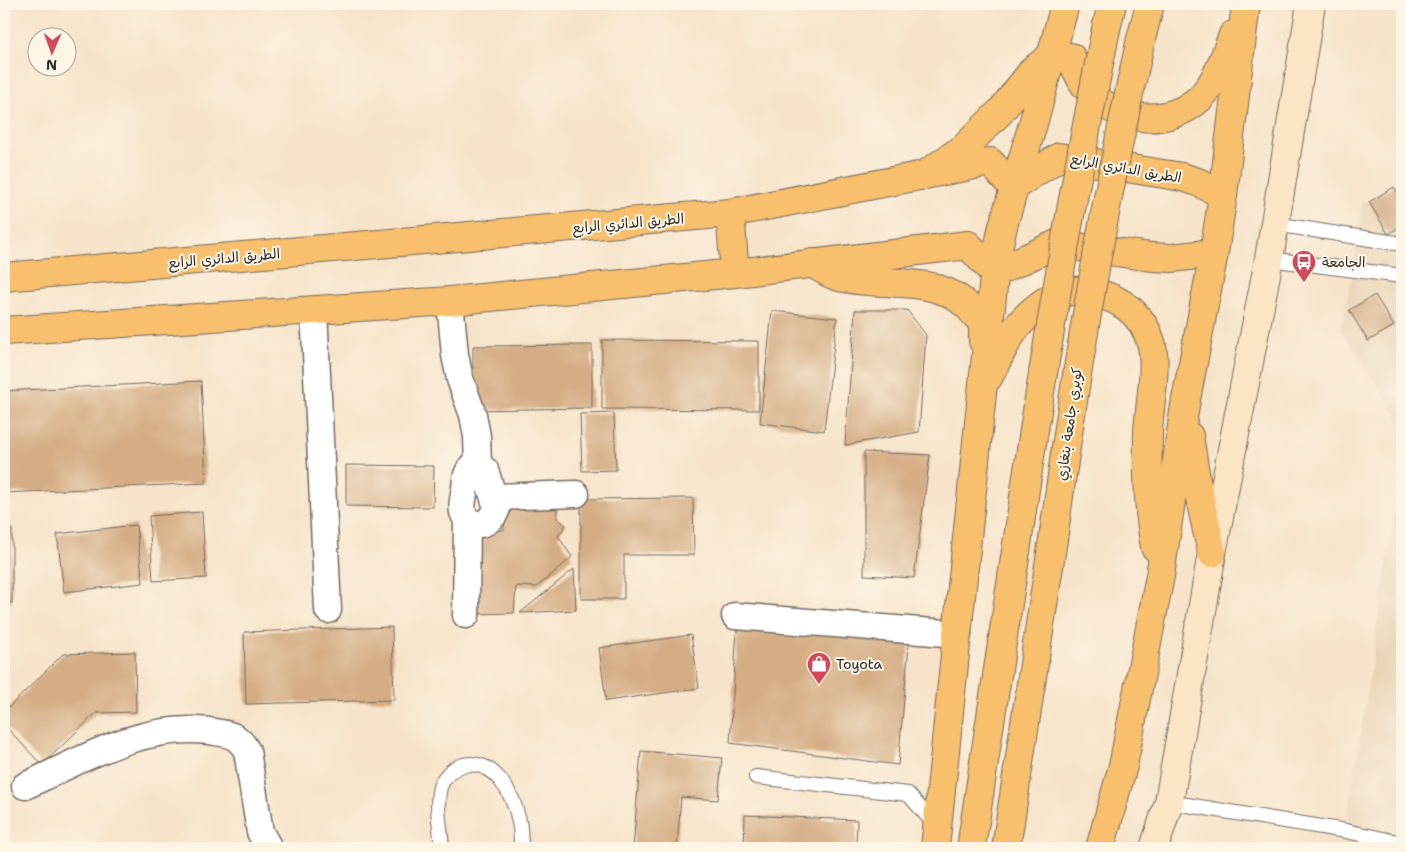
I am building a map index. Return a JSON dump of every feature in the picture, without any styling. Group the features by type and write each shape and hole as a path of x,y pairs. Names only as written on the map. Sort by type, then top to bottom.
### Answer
{"main road":[{"path":"936,838 994,273 1013,188 1037,110 1065,4"},
{"name":"كوبري جامعة بنغازي","path":"1006,848 1084,320 1103,215 1150,4"},
{"path":"923,176 965,147 1001,111 1033,70 1051,56 1071,57 1080,77 1091,93 1106,106 1124,115 1144,118 1164,117 1182,110 1199,99 1212,84 1246,4"},
{"path":"1100,848 1124,766 1160,576 1185,405 1223,195 1246,4"},
{"path":"971,848 1058,277 1109,16"},
{"name":"الطريق الدائري الرابع","path":"4,277 730,213 990,162 1013,188 1059,157 1182,177 1198,182 1223,195"},
{"path":"730,213 735,273"},
{"path":"994,273 1057,244 1152,257 1172,258 1214,253"},
{"path":"4,331 450,301 735,273 968,246 994,273"},
{"path":"812,263 829,273 851,279 915,284 946,291 966,303 982,324 983,388"},
{"path":"983,388 1015,330 1041,303 1059,294 1078,290 1098,292 1117,299 1133,311 1145,327 1152,346 1153,366 1148,431 1148,475 1153,539 1160,576"},
{"path":"1185,405 1197,485 1212,553"}],"street":[{"path":"1154,848 1169,802 1212,553 1269,259 1311,4"},
{"path":"450,301 455,355 477,436 478,466"},
{"path":"314,310 328,610"},
{"path":"473,466 478,466 486,470 497,508 492,520 480,524 473,523 467,519 463,513 462,506 467,473 473,466"},
{"path":"494,497 576,494"},
{"path":"466,615 467,519"},
{"path":"735,616 958,634"},
{"path":"25,786 109,747 140,736 169,731 196,730 234,736 242,742 246,751 260,832 269,848"}],"lane":[{"path":"1275,224 1402,244"},
{"path":"1269,259 1402,276"},
{"path":"442,848 438,808 443,779 457,767 474,764 491,770 504,785 519,822 521,848"},
{"path":"756,777 908,794 936,838"},
{"path":"1169,802 1346,831 1402,843"}],"shaded area":[{"path":"1402,179 1402,423 1341,329 1353,270 1362,204"},
{"path":"1402,464 1402,848 1344,848 1346,831"}],"building":[{"path":"1394,187 1402,201 1402,226 1388,234 1369,202"},
{"path":"1375,295 1394,326 1368,341 1349,310"},
{"path":"855,310 907,310 926,335 919,432 845,445"},
{"path":"772,311 837,318 824,431 760,423"},
{"path":"602,340 759,341 759,410 602,409"},
{"path":"592,345 592,408 473,410 473,346"},
{"path":"201,381 206,483 4,493 4,391"},
{"path":"614,413 616,470 582,471 580,414"},
{"path":"864,452 930,455 914,578 864,575"},
{"path":"346,465 434,466 433,507 346,506"},
{"path":"557,498 557,518 566,525 558,536 572,557 537,587 516,586 514,613 473,614 472,530 504,530 505,501"},
{"path":"693,498 694,555 624,555 624,599 581,599 581,499"},
{"path":"202,512 206,578 153,581 149,516"},
{"path":"136,525 143,583 64,592 57,534"},
{"path":"4,529 12,529 12,603 4,603"},
{"path":"574,569 576,610 520,613"},
{"name":"Toyota","path":"911,622 898,765 730,743 737,628"},
{"path":"392,627 394,700 246,704 244,632"},
{"path":"691,635 699,688 606,701 599,648"},
{"path":"135,652 136,712 96,713 42,765 4,725 4,712 63,654"},
{"path":"641,751 722,758 718,800 681,797 677,848 633,848"},
{"path":"745,815 857,820 856,848 744,848"}],"place":[{"name":"الجامعة","path":"1304,283"},
{"name":"Toyota","path":"819,685"}]}
